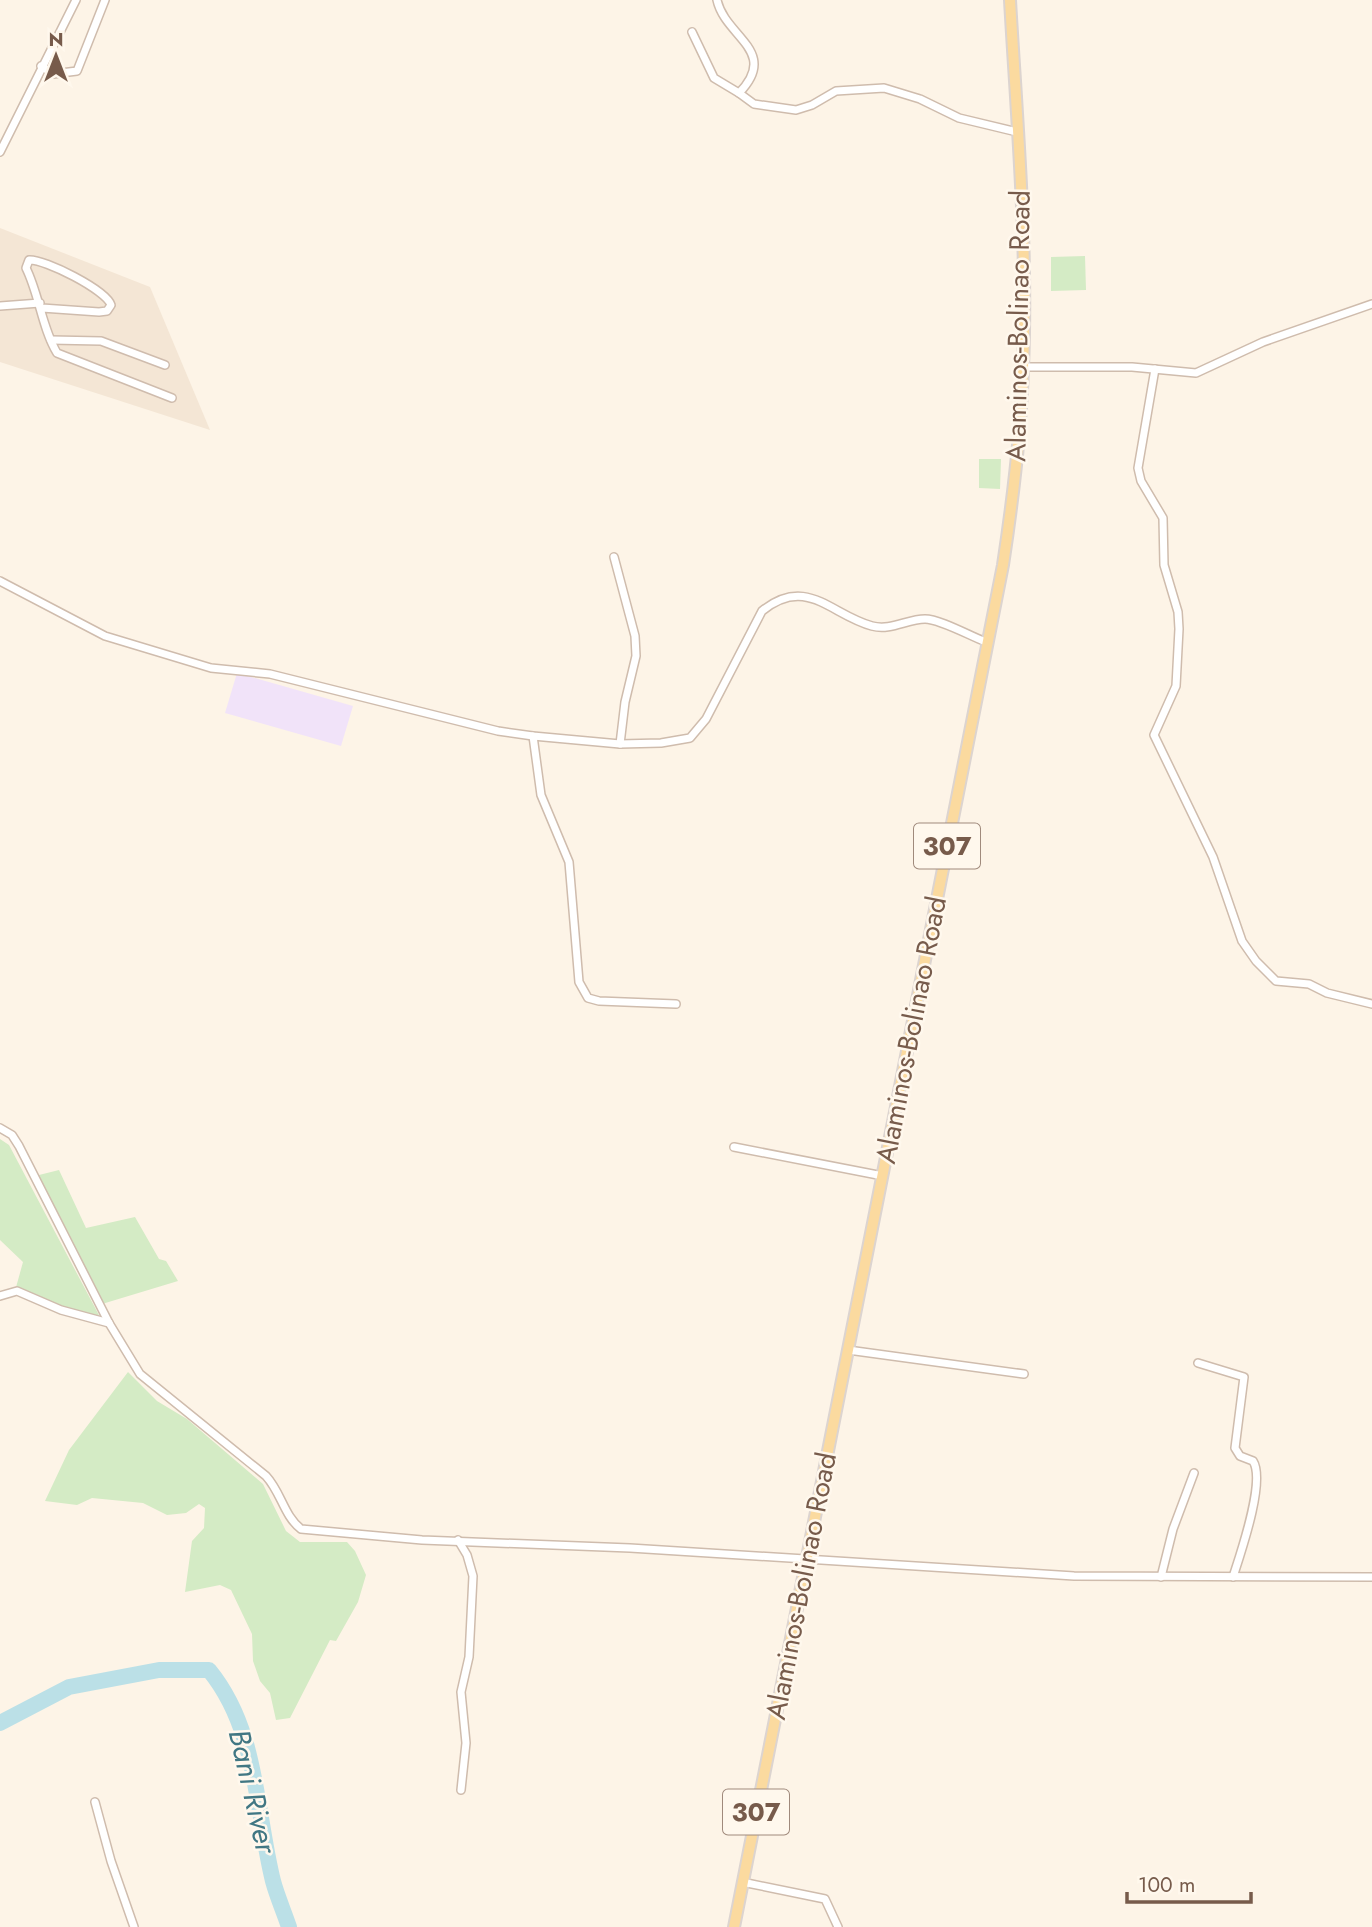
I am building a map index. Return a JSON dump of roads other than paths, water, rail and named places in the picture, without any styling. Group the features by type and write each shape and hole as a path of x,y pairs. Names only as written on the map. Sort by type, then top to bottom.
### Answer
{"main road":[{"name":"Alaminos-Bolinao Road","path":"734,1927 883,1176 1017,477 1023,367 1017,132 1010,0"}],"street":[{"path":"0,152 76,0"},
{"path":"41,66 53,74 77,71 105,0"},
{"path":"717,0 720,11 751,50 753,73 750,82 739,93"},
{"path":"692,32 714,78 754,104 796,110 812,105 836,91 884,88 920,99 958,118 1017,132"},
{"path":"0,306 41,305 107,311 111,305 103,295 68,274 42,262 29,260 26,268 33,278 41,305 51,340 60,356 172,398"},
{"path":"1023,367 1155,369 1196,373 1263,342 1372,304"},
{"path":"51,340 101,341 165,365"},
{"path":"1155,369 1139,468 1141,481 1163,517 1164,565 1178,612 1179,629 1176,686 1154,735 1213,857 1242,942 1256,961 1276,981 1309,984 1327,993 1372,1004"},
{"path":"614,557 632,625 636,656 634,675 625,702 620,744"},
{"path":"0,581 105,636 211,668 270,674 498,731 620,744 661,743 690,738 701,729 762,611 772,603 785,599 808,596 824,601 857,620 878,627 933,620 986,642"},
{"path":"533,736 541,795 569,862 576,964 582,992 588,998 599,1001 676,1004"},
{"path":"0,1128 12,1135 19,1146 109,1323 140,1374 266,1476 281,1496 292,1523 301,1529 354,1536 806,1559 1074,1576 1372,1577"},
{"path":"734,1147 883,1176"},
{"path":"0,1296 17,1291 61,1310 109,1323"},
{"path":"848,1350 1024,1374"},
{"path":"1198,1363 1244,1377 1235,1448 1240,1456 1253,1461 1257,1476 1243,1551 1233,1577"},
{"path":"1161,1577 1173,1529 1194,1473"},
{"path":"458,1540 467,1555 473,1576 469,1657 461,1692 466,1743 461,1790"},
{"path":"95,1802 111,1861 134,1927"},
{"path":"742,1882 825,1899 838,1927"}],"waterway":[{"name":"Bani River","path":"0,1723 69,1687 159,1670 209,1670 225,1693 246,1744 273,1881 289,1927"}]}
